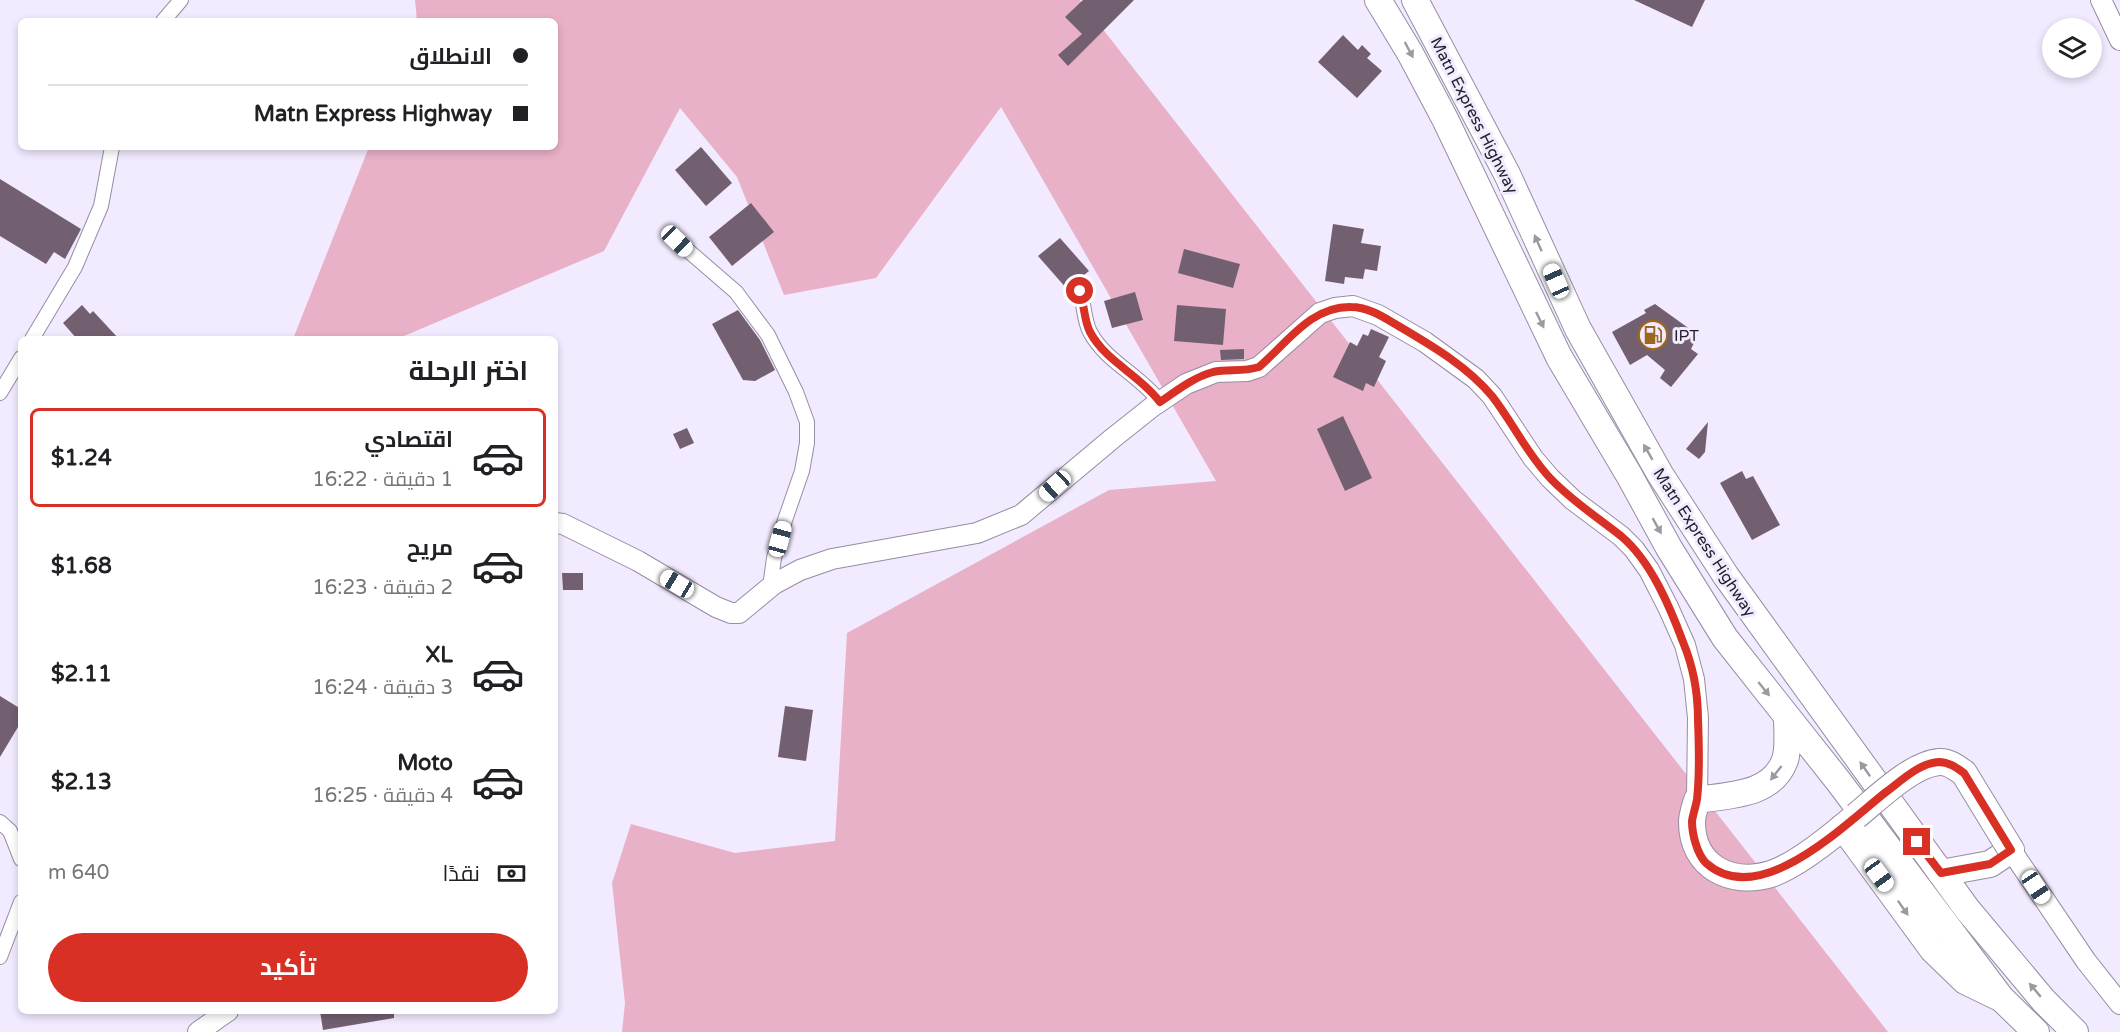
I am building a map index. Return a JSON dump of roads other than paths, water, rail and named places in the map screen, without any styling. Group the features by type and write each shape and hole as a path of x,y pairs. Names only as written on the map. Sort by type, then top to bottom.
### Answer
{"highway":[{"name":"Matn Express Highway","path":"1378,0 1389,15 1445,119 1559,357 1725,638 1839,782 2001,998 2036,1032"},
{"name":"Matn Express Highway","path":"1415,0 1507,174 1578,329 1660,474 1726,576 1967,909 2044,1001 2075,1032"},
{"path":"1787,718 1786,758 1777,776 1763,787 1697,800 1692,822 1699,852 1706,863 1720,872 1738,877 1751,878 1773,873 1794,862 1906,777 1925,765 1941,762 1955,766 1964,773 2011,850 1990,864 1941,873"},
{"path":"1849,821 1933,950 1965,981 2001,998"},
{"path":"1967,909 1976,887 1990,864"}],"street":[{"path":"166,18 181,0"},
{"path":"2102,0 2120,40"},
{"path":"34,336 75,267 101,206 111,150"},
{"path":"677,241 736,292 768,334 796,392 807,422 802,471 774,558 770,587"},
{"path":"1080,291 1089,331 1105,353 1128,370 1160,402"},
{"path":"558,523 638,561 716,607 730,613 739,613 754,598 800,570 832,559 977,533 1021,515 1066,476 1160,402 1205,375 1216,372 1247,371 1259,367 1320,313 1353,306 1378,315 1464,368 1492,396 1533,459 1550,478 1573,500 1621,536 1649,570 1685,645 1694,679 1698,718 1697,800"},
{"path":"0,393 18,363"},
{"path":"0,822 9,831 18,852"},
{"path":"2011,850 2086,961 2120,1005"},
{"path":"0,957 18,910"},
{"path":"198,1032 224,1014"}],"place":[{"name":"IPT","path":"1653,335"}]}
